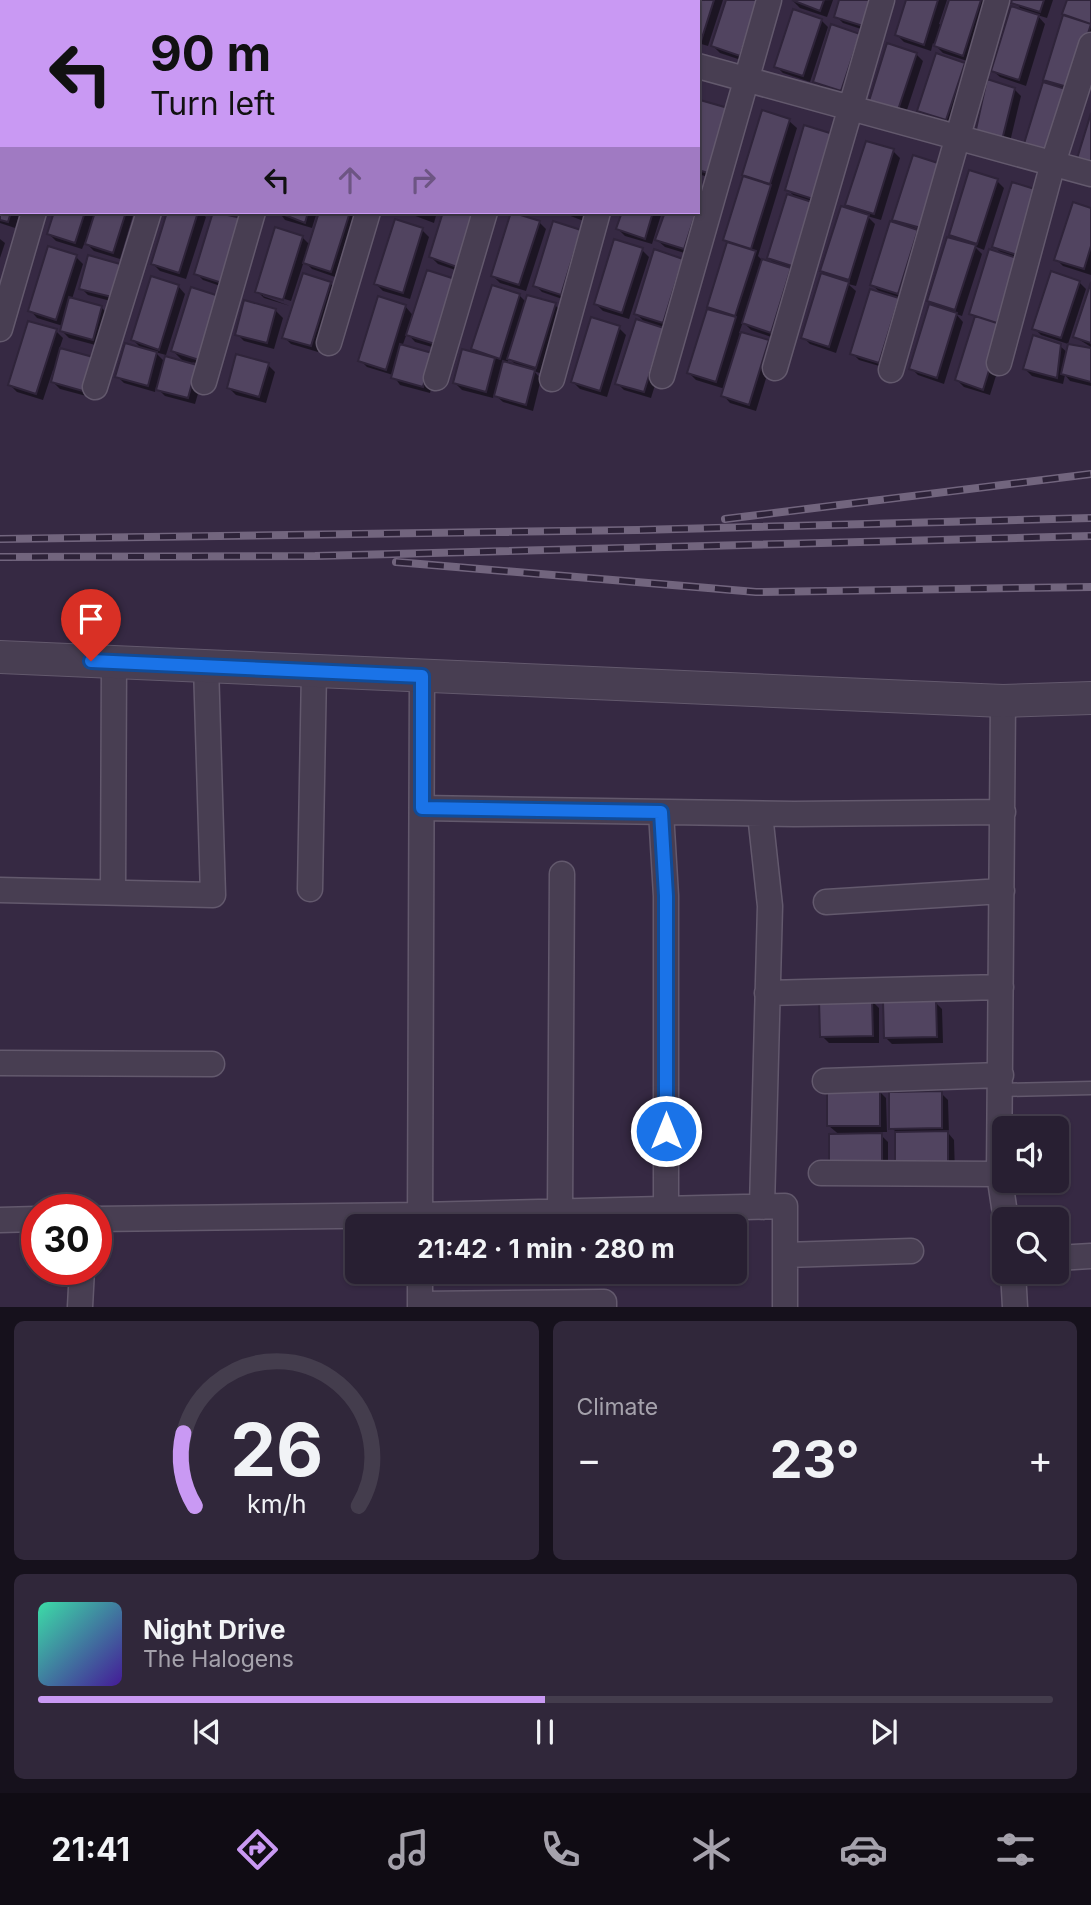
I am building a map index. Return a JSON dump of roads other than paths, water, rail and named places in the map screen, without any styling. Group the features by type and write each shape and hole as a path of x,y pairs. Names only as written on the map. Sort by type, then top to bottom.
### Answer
{"street":[{"path":"662,376 769,0"},
{"path":"775,368 882,0"},
{"path":"891,370 997,0"},
{"path":"999,363 1053,163 1091,45"},
{"path":"700,67 1091,174"},
{"path":"0,329 33,214"},
{"path":"94,387 148,214"},
{"path":"204,382 252,214"},
{"path":"330,344 367,214"},
{"path":"436,378 484,214"},
{"path":"552,379 597,214"},
{"path":"0,657 1003,701 1091,698"},
{"path":"113,892 114,662"},
{"path":"0,890 213,895 206,666"},
{"path":"310,890 314,671"},
{"path":"420,1214 422,676"},
{"path":"1000,1116 1003,701"},
{"path":"422,808 760,814 1003,812"},
{"path":"661,812 666,896 666,1209"},
{"path":"760,814 769,906 762,1207"},
{"path":"560,1212 562,874"},
{"path":"826,902 1002,891"},
{"path":"767,992 1002,986"},
{"path":"0,1063 212,1064"},
{"path":"824,1081 1001,1082"},
{"path":"821,1173 992,1174"},
{"path":"529,1214 785,1206 785,1307"},
{"path":"0,1220 21,1219"},
{"path":"112,1219 345,1221"},
{"path":"785,1255 911,1251"},
{"path":"1069,1257 1091,1256"},
{"path":"420,1284 420,1305 604,1302 604,1307"},
{"path":"1014,1284 1015,1307"},
{"path":"80,1307 81,1285"}],"lane":[{"path":"1001,1082 1091,1088"}],"railway":[{"path":"725,519 1091,474"},
{"path":"0,539 638,530 1091,518"},
{"path":"0,557 315,556 1091,536"},
{"path":"396,562 756,592 1091,587"}]}
